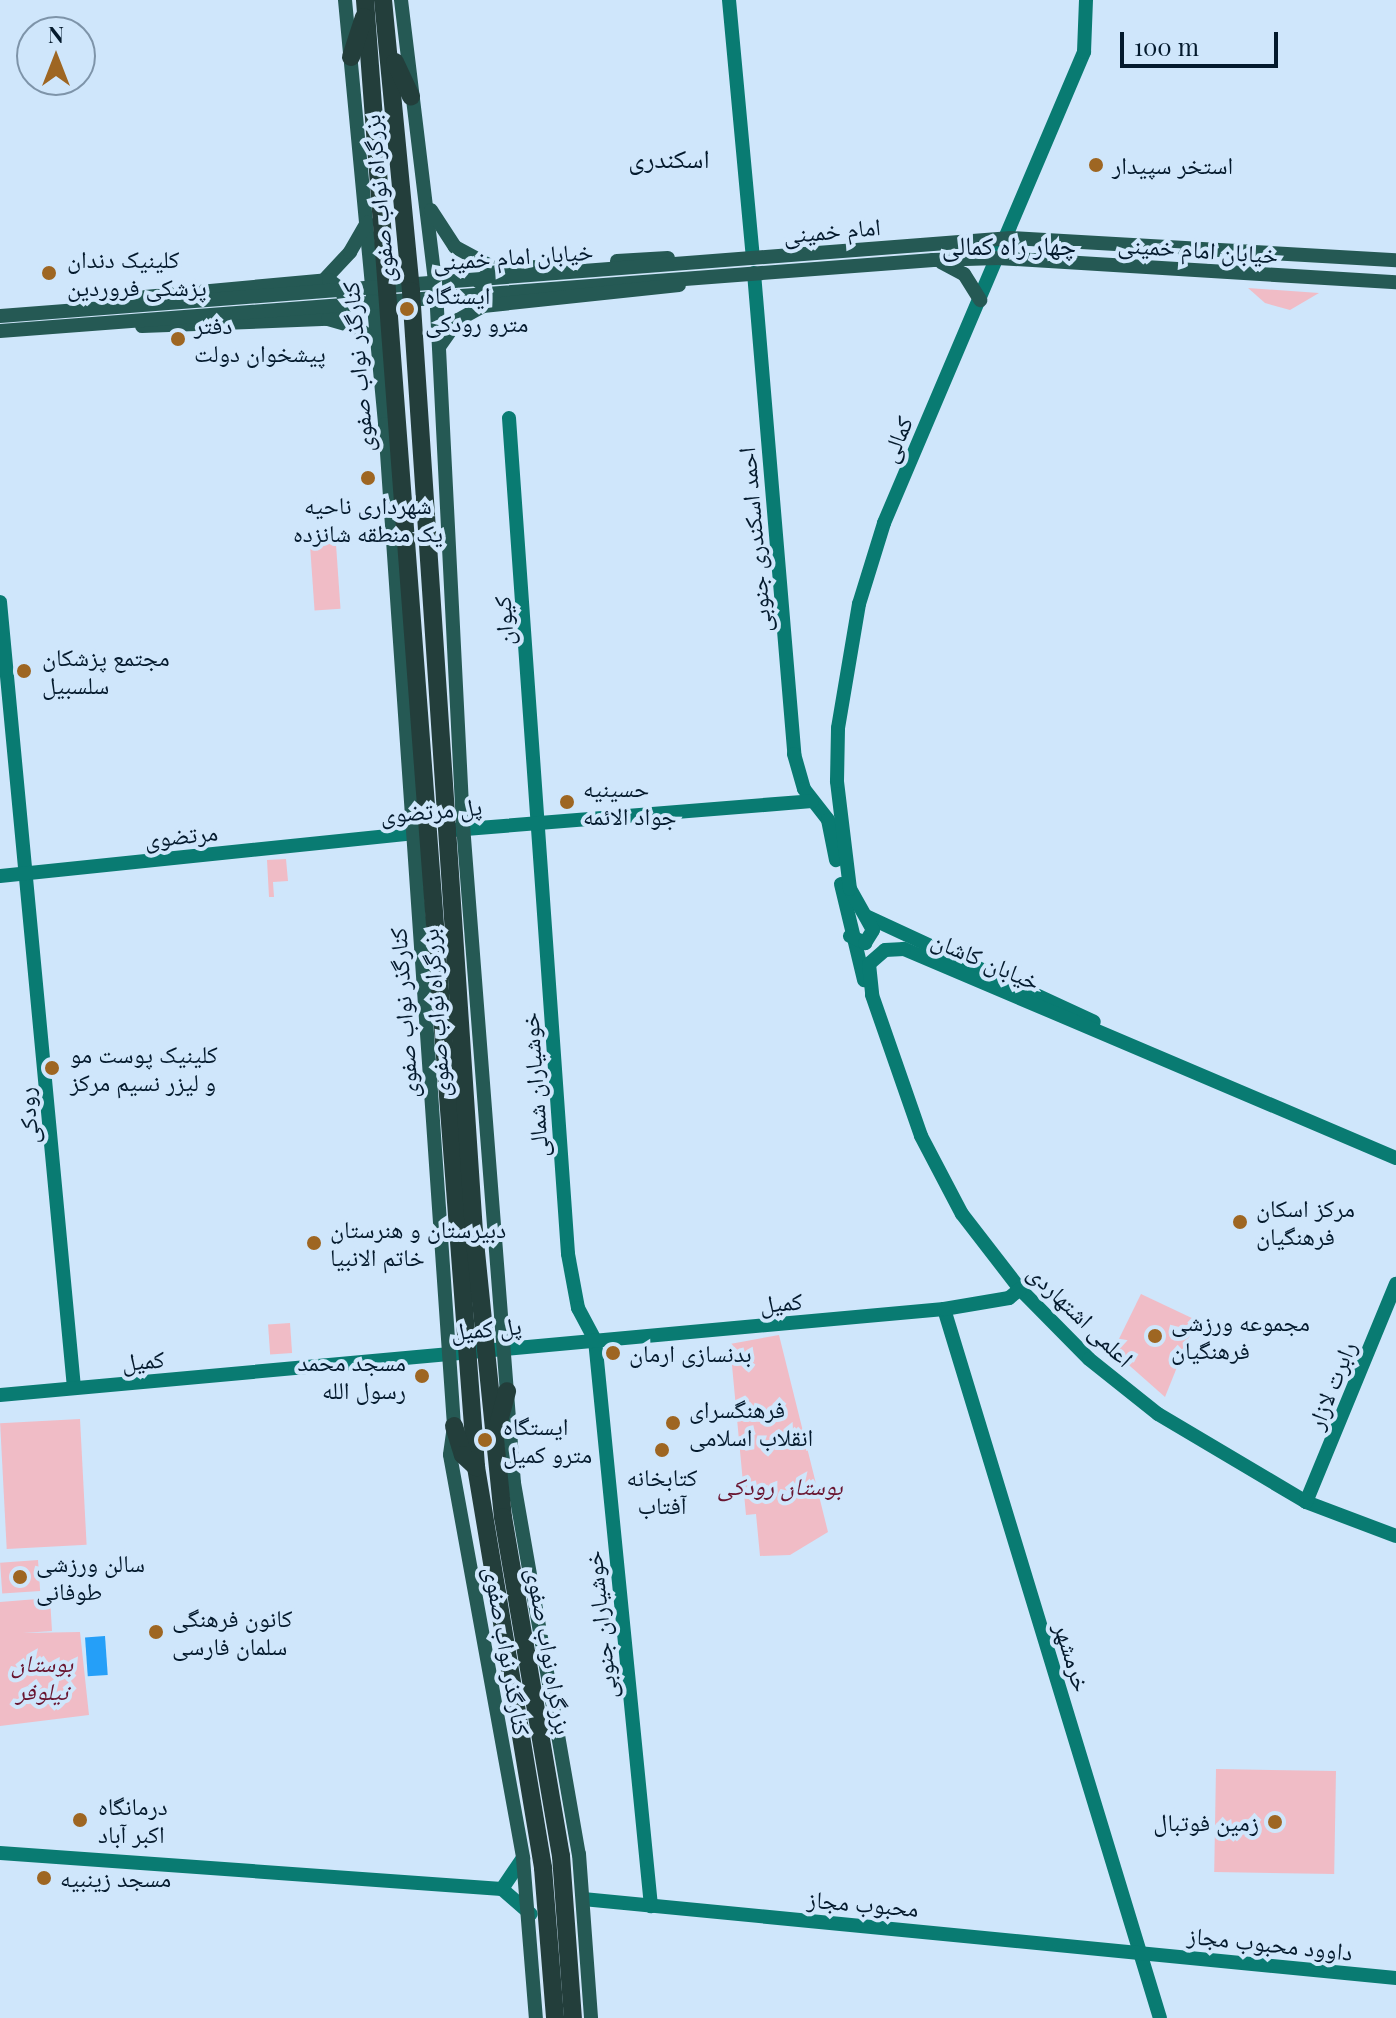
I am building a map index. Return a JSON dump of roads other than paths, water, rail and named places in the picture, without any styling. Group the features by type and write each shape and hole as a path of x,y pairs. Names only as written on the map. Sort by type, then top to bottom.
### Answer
{"highway":[{"name":"بزرگراه نواب صفوی","path":"383,0 412,307 474,1232 494,1439 561,1856 573,2018"},
{"path":"351,57 366,5"},
{"name":"بزرگراه نواب صفوی","path":"366,5 476,1467 543,1868 555,2018"},
{"path":"388,46 411,96"},
{"path":"494,1439 507,1391"},
{"path":"454,1426 463,1455 476,1467"}],"main road":[{"name":"کنارگذر نواب صفوی","path":"345,0 378,343 454,1426 450,1455 523,1858 531,1914 536,2018"},
{"name":"کنارگذر نواب صفوی","path":"401,0 439,347 463,825 514,1483 583,1899 591,2018"},
{"name":"احمد اسکندری جنوبی","path":"729,0 794,754 812,801"},
{"name":"کمالی","path":"862,914 848,879 837,781 845,676 884,523 1084,52 1086,0"},
{"path":"423,193 455,247 496,269"},
{"path":"325,279 350,252 367,223"},
{"name":"امام خمینی","path":"753,266 1006,238"},
{"name":"خیابان امام خمینی","path":"1006,238 1362,262 1396,260"},
{"path":"498,304 486,301 479,288 485,273 496,269 660,258 721,268"},
{"name":"امام خمینی","path":"662,273 753,266 998,258"},
{"name":"خیابان امام خمینی","path":"998,258 1396,282"},
{"path":"933,260 964,274 980,300"},
{"path":"1360,282 1371,272 1362,262"},
{"path":"439,347 465,315 498,304 657,291 721,268"},
{"name":"خیابان امام خمینی","path":"106,316 662,273"},
{"path":"0,331 106,316 171,293 325,279 336,283 344,296 341,311 328,319"},
{"path":"0,316 106,316 167,327 328,319 356,327 378,343"},
{"name":"کیوان","path":"509,418 537,822"},
{"name":"رودکی","path":"0,602 74,1388"},
{"path":"537,822 812,801 828,820 850,936 872,995"},
{"name":"پل مرتضوی","path":"367,837 537,822"},
{"name":"خوشیاران شمالی","path":"537,822 571,1280 595,1340"},
{"name":"مرتضوی","path":"0,876 367,837"},
{"path":"850,936 865,943 872,938 871,923 862,914"},
{"name":"خیابان کاشان","path":"862,914 1086,1016 1119,1040"},
{"name":"خیابان کاشان","path":"872,995 867,977 872,958 885,950 904,949 1396,1158"},
{"name":"اعلمی اشتهاردی","path":"872,995 921,1136 962,1214 1020,1289 1089,1359 1158,1414 1306,1502 1396,1536"},
{"name":"رابرت لازار","path":"1306,1502 1396,1284"},
{"name":"کمیل","path":"543,1345 944,1309 1009,1298 1020,1289"},
{"name":"خرمشهر","path":"944,1309 1160,2018"},
{"name":"خوشیاران جنوبی","path":"595,1340 651,1906"},
{"name":"پل کمیل","path":"433,1355 543,1345"},
{"name":"کمیل","path":"0,1395 433,1355"},
{"path":"0,1853 502,1889 531,1914"},
{"path":"502,1889 523,1858"},
{"name":"محبوب مجاز","path":"583,1899 1140,1952"},
{"name":"داوود محبوب مجاز","path":"1140,1952 1396,1978"}],"water":[{"path":"105,1636 108,1675 88,1676 85,1637"}],"place":[{"name":"استخر سپیدار","path":"1096,165"},
{"name":"کلینیک دندان پزشکی فروردین","path":"49,273"},
{"name":"ایستگاه مترو رودکی","path":"407,309"},
{"name":"دفتر پیشخوان دولت","path":"178,339"},
{"name":"شهرداری ناحیه یک منطقه شانزده","path":"368,478"},
{"name":"مجتمع پزشکان سلسبیل","path":"24,671"},
{"name":"حسینیه جواد الائمه","path":"567,802"},
{"name":"کلینیک پوست مو و لیزر نسیم مرکز","path":"52,1068"},
{"name":"مرکز اسکان فرهنگیان","path":"1240,1222"},
{"name":"دبیرستان و هنرستان خاتم الانبیا","path":"314,1243"},
{"name":"مجموعه ورزشی فرهنگیان","path":"1155,1336"},
{"name":"بدنسازی ارمان","path":"613,1353"},
{"name":"مسجد محمد رسول الله","path":"422,1376"},
{"name":"فرهنگسرای انقلاب اسلامی","path":"673,1423"},
{"name":"ایستگاه مترو کمیل","path":"485,1440"},
{"name":"کتابخانه آفتاب","path":"662,1450"},
{"name":"سالن ورزشی طوفانی","path":"20,1577"},
{"name":"کانون فرهنگی سلمان فارسی","path":"156,1632"},
{"name":"درمانگاه اکبر آباد","path":"80,1820"},
{"name":"زمین فوتبال","path":"1275,1822"},
{"name":"مسجد زینبیه","path":"44,1878"}],"district":[{"name":"اسکندری","path":"669,158"},
{"name":"چهار راه کمالی","path":"1009,245"}],"park label":[{"name":"بوستان رودکی","path":"780,1486"},
{"name":"بوستان نیلوفر","path":"42,1677"}]}
